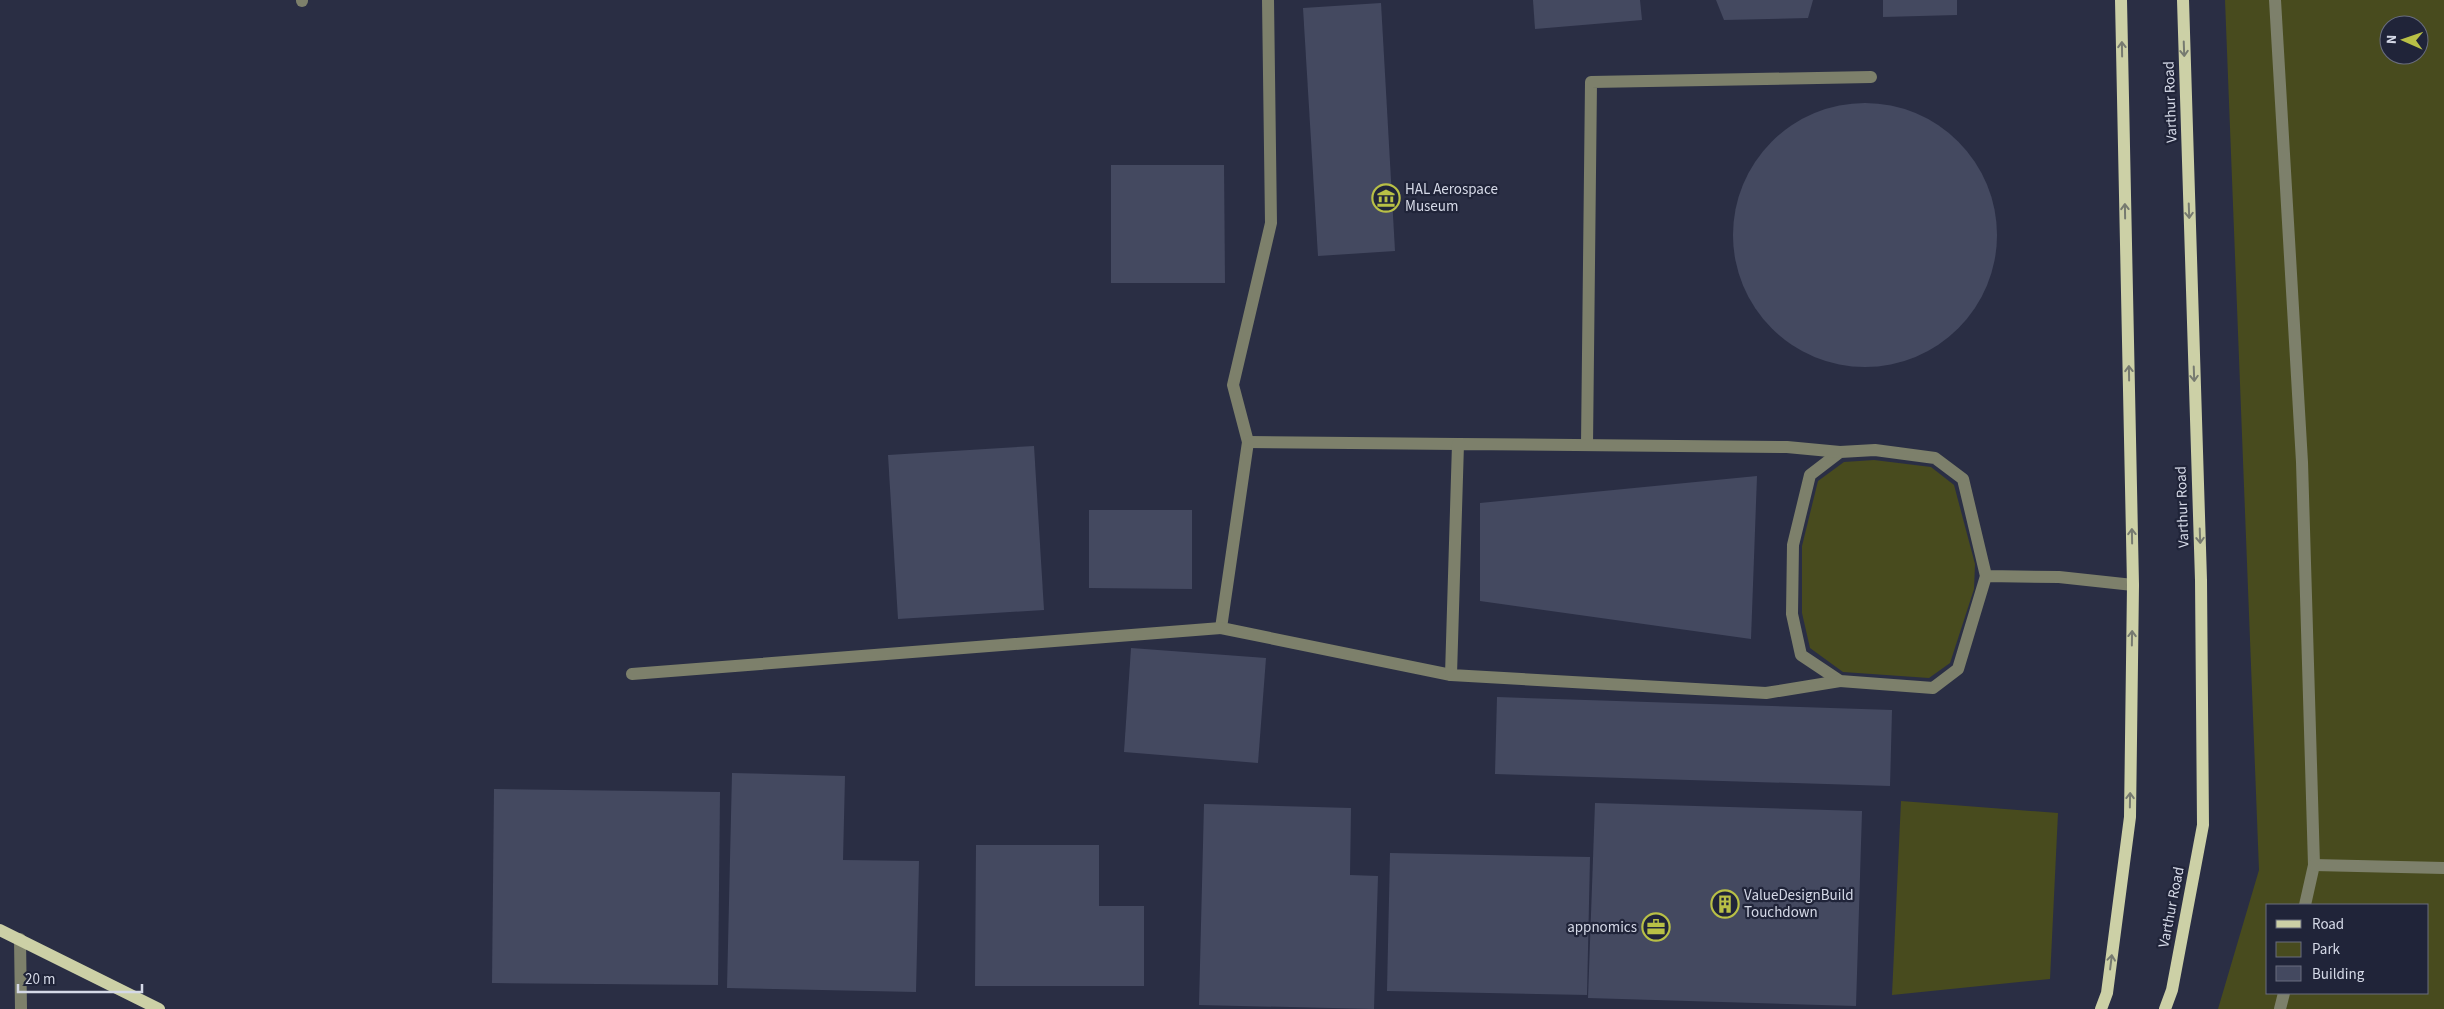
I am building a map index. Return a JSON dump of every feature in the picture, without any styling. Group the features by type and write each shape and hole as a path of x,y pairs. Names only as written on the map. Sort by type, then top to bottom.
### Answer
{"main road":[{"path":"2101,1009 2107,993 2130,817 2132,585 2121,0"},
{"name":"Varthur Road","path":"2165,1009 2172,990 2204,824 2201,570 2182,0"},
{"path":"0,930 159,1009"}],"street":[{"path":"1221,628 1248,442 1233,385 1271,223 1268,0"},
{"path":"2275,0 2302,462 2314,865 2305,904"},
{"path":"1587,445 1591,82 1871,76"},
{"path":"632,674 1221,628 1451,675 1766,693 1840,681 1933,688 1958,669 1986,576 1962,480 1935,458 1875,450 1840,452 1787,446 1248,442"},
{"path":"1451,675 1458,444"},
{"path":"1840,452 1810,475 1793,545 1792,614 1801,655 1840,681"},
{"path":"1986,576 2059,577 2132,585"},
{"path":"2314,865 2444,868"},
{"path":"20,939 21,1009"},
{"path":"2280,1009 2284,994"}],"green space":[{"path":"2225,0 2444,0 2444,1009 2218,1009 2259,870"},
{"path":"1874,460 1931,467 1954,485 1975,564 1974,589 1950,663 1929,678 1843,672 1810,648 1802,613 1802,546 1818,481 1844,462"},
{"path":"1901,801 2058,813 2050,979 1892,995"}],"building":[{"path":"1533,0 1640,0 1642,20 1535,29"},
{"path":"1716,0 1813,0 1808,18 1724,20"},
{"path":"1883,0 1957,0 1957,15 1883,17"},
{"path":"1381,3 1395,251 1318,256 1303,8"},
{"path":"1878,103 1891,105 1927,118 1949,133 1967,151 1987,184 1995,209 1997,235 1995,261 1982,297 1967,319 1949,337 1927,352 1891,365 1852,367 1839,365 1803,352 1781,337 1763,319 1748,297 1735,261 1733,222 1735,209 1748,173 1763,151 1781,133 1803,118 1839,105"},
{"path":"1111,165 1224,165 1225,283 1111,283"},
{"path":"1034,446 1044,610 898,619 888,455"},
{"path":"1757,476 1751,639 1480,601 1480,503"},
{"path":"1089,510 1192,510 1192,589 1089,588"},
{"path":"1131,648 1266,658 1258,763 1124,752"},
{"path":"1497,697 1892,710 1890,786 1495,774"},
{"path":"732,773 845,776 843,860 919,861 916,992 727,988"},
{"path":"494,789 720,792 718,985 492,983"},
{"name":"ValueDesignBuild Touchdown","path":"1595,803 1862,811 1856,1006 1588,998"},
{"path":"1204,804 1351,808 1350,875 1378,876 1374,1009 1199,1005"},
{"path":"976,845 1099,845 1099,906 1144,906 1144,986 975,986"},
{"path":"1390,853 1590,857 1587,995 1387,991"}],"place":[{"name":"HAL Aerospace Museum","path":"1386,198"},
{"name":"ValueDesignBuild Touchdown","path":"1725,904"},
{"name":"appnomics","path":"1656,927"}]}
